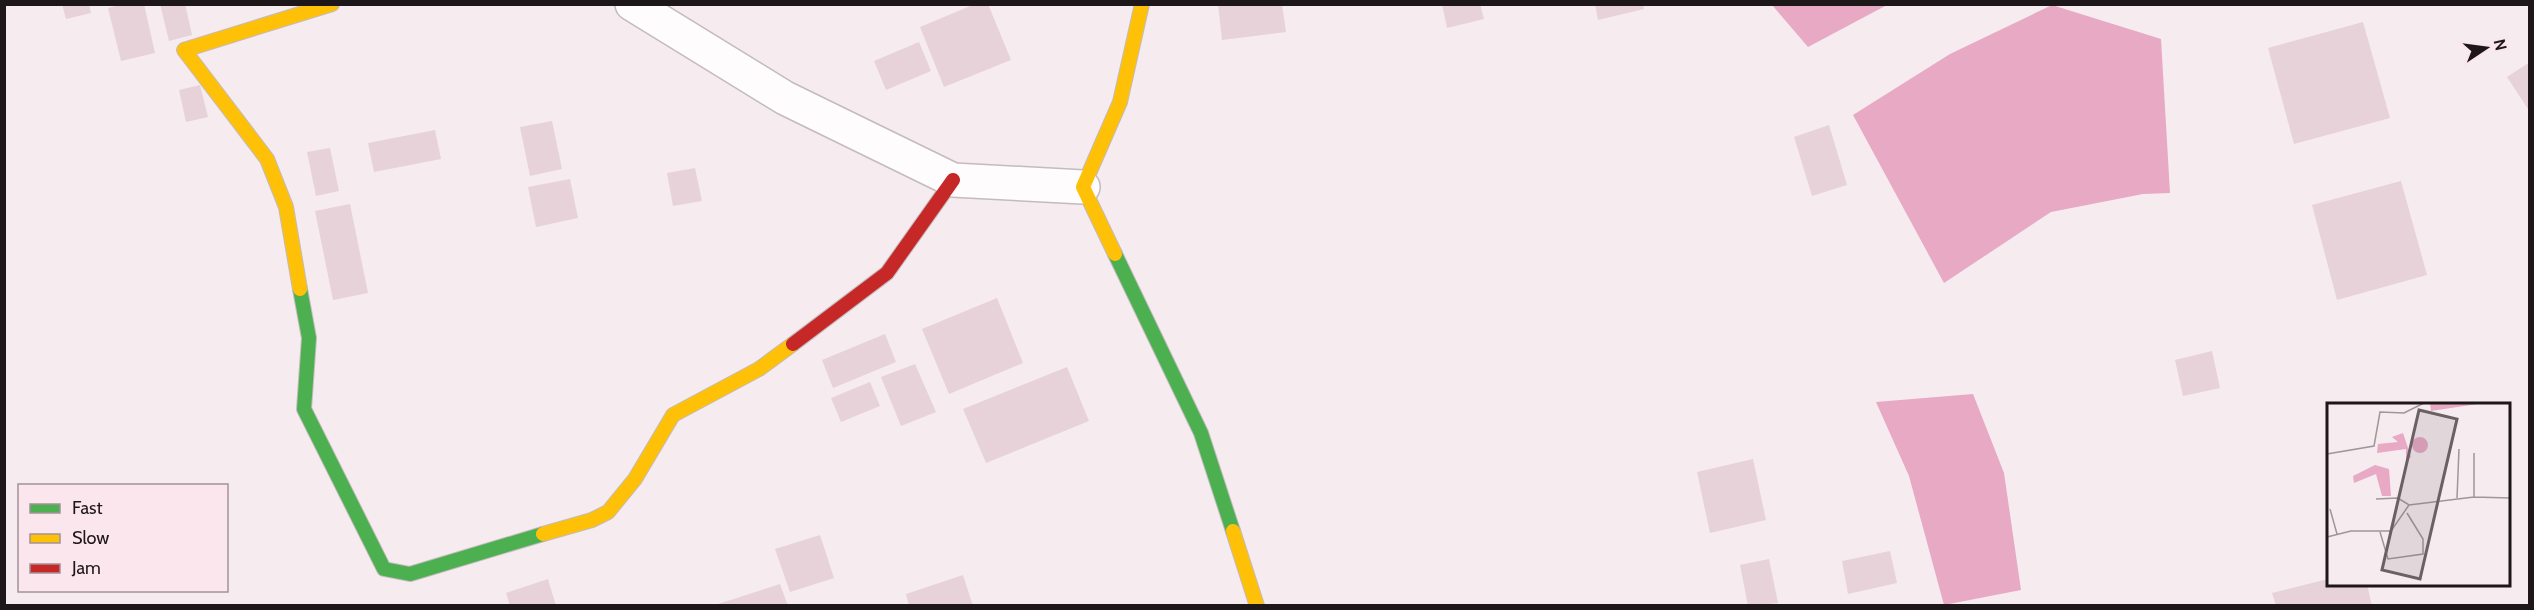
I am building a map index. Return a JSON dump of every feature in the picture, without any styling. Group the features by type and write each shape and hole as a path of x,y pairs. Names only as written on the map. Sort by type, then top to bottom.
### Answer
{"street":[{"path":"332,4 184,50 267,159 279,188 286,207 309,338 304,410 384,569 410,574 592,520 608,512 635,479 673,416 759,369 887,273 953,180"},
{"path":"632,4 785,98 953,180 1083,187"},
{"path":"1142,4 1120,102 1083,187 1202,433 1257,606"}],"shaded area":[{"path":"1772,5 1887,5 1808,47"},
{"path":"2052,5 2161,39 2170,193 2143,194 2051,212 1944,283 1853,115 1950,54"},
{"path":"1973,394 2004,473 2021,590 1944,605 1909,476 1876,402"}],"building":[{"path":"62,4 89,4 91,13 66,19"},
{"path":"123,4 144,4 155,53 121,61 108,8"},
{"path":"160,4 185,4 192,35 169,41"},
{"path":"975,4 988,4 1011,60 944,87 920,27"},
{"path":"1218,4 1282,4 1286,32 1222,40"},
{"path":"1442,4 1480,4 1484,19 1447,28"},
{"path":"1595,4 1643,4 1644,9 1598,20"},
{"path":"2363,22 2390,118 2294,144 2268,48"},
{"path":"919,42 931,71 886,90 874,61"},
{"path":"2530,62 2530,112 2507,77"},
{"path":"200,85 208,117 186,122 179,90"},
{"path":"552,121 562,169 530,176 520,127"},
{"path":"1829,125 1847,185 1812,196 1794,137"},
{"path":"435,130 441,159 374,172 368,143"},
{"path":"330,148 339,191 316,196 307,152"},
{"path":"695,168 702,201 673,206 667,173"},
{"path":"570,179 578,218 536,227 528,187"},
{"path":"2401,181 2427,275 2337,300 2312,205"},
{"path":"350,204 368,293 333,300 315,211"},
{"path":"997,298 1023,363 949,394 922,329"},
{"path":"885,334 896,362 833,388 822,360"},
{"path":"2212,351 2220,388 2183,396 2175,360"},
{"path":"915,364 936,412 901,426 881,377"},
{"path":"1067,367 1089,421 986,463 963,409"},
{"path":"870,382 880,406 841,422 831,398"},
{"path":"1753,459 1766,520 1710,533 1697,472"},
{"path":"820,535 834,578 790,592 775,549"},
{"path":"1890,551 1897,583 1848,594 1842,561"},
{"path":"1769,559 1778,603 1748,606 1740,565"},
{"path":"963,575 973,606 909,606 906,594"},
{"path":"548,579 556,606 510,606 506,593"},
{"path":"2327,579 2327,586 2367,586 2372,606 2276,606 2272,593"},
{"path":"780,584 788,606 715,606 715,605"}],"traffic: fast":[{"path":"1115,254 1201,433 1233,531"},
{"path":"300,289 309,338 304,409 384,569 410,574 543,534"}],"traffic: slow":[{"path":"300,289 286,207 267,159 184,50 332,4"},
{"path":"1115,254 1083,187 1120,102 1142,4"},
{"path":"543,534 592,520 608,512 635,479 673,415 759,369 793,344"},
{"path":"1233,531 1257,606"}],"traffic: jam":[{"path":"793,344 887,273 953,180"}]}
